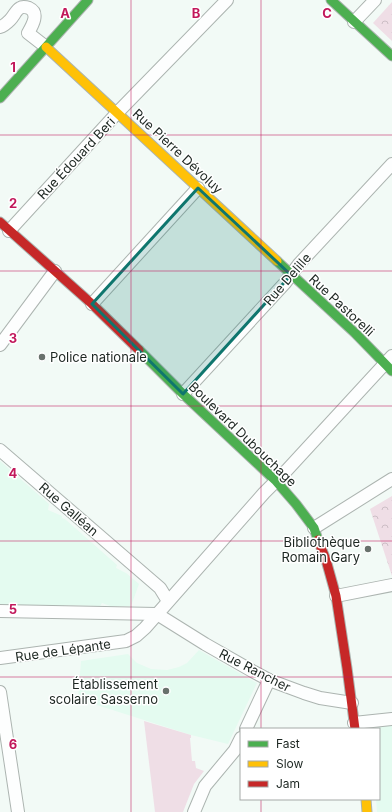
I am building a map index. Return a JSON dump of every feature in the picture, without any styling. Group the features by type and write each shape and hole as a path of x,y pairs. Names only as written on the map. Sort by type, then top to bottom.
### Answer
{"main road":[{"path":"0,98 88,0"},
{"path":"331,0 392,56"},
{"name":"Rue Pierre Dévoluy","path":"46,47 118,112 291,275"},
{"name":"Boulevard Dubouchage","path":"0,222 92,304 183,394 276,481 314,528 326,560 336,596 355,726"},
{"name":"Rue Pastorelli","path":"291,275 390,364"},
{"path":"366,800 367,812"}],"street":[{"name":"Rue Édouard Beri","path":"9,231 118,112 227,0"},
{"path":"354,22 375,0"},
{"path":"0,28 11,20 22,7 32,9 35,19 28,33 46,47"},
{"name":"Rue Delille","path":"183,394 392,164"},
{"path":"92,304 198,188"},
{"path":"0,345 55,271"},
{"path":"0,611 157,614 276,481 390,364"},
{"name":"Rue Galléan","path":"0,450 160,588 168,601"},
{"path":"314,528 392,479"},
{"path":"336,596 392,585"},
{"name":"Rue Rancher","path":"157,614 205,644 269,680 304,694 352,704"},
{"name":"Rue de Lépante","path":"0,658 126,641 136,636 157,614"},
{"path":"246,728 269,680"},
{"path":"0,692 18,812"},
{"path":"355,726 392,719"},
{"path":"194,812 205,786 234,750 240,740"}],"highlighted area":[{"path":"198,188 291,275 183,394 92,304"}],"shaded area":[{"path":"0,461 49,504 48,510 62,516 62,518 117,565 116,568 126,573 139,584 131,606 113,607 102,603 100,606 0,606"},
{"name":"Établissement scolaire Sasserno","path":"199,650 257,683 228,744 191,735 78,699 81,661 128,654 137,663 151,669 167,670 187,663"},
{"path":"392,725 392,812 377,812 376,800 380,800 380,728 369,727"}],"green space":[{"path":"392,2 392,41 373,23"},
{"path":"392,496 392,576 370,509"},
{"path":"144,721 191,735 192,761 195,761 196,768 204,771 194,784 183,812 155,812"}],"traffic: fast":[{"path":"0,98 88,0"},
{"path":"331,0 392,56"},
{"path":"277,261 355,333 392,371"},
{"path":"139,350 183,394 276,481 314,528 318,540"}],"traffic: slow":[{"path":"46,47 277,261"},
{"path":"366,800 367,812"}],"traffic: jam":[{"path":"0,222 92,304 139,350"},
{"path":"318,540 326,560 336,596 355,728"}],"place":[{"name":"Police nationale","path":"42,357"},
{"name":"Bibliothèque Romain Gary","path":"368,549"},
{"name":"Établissement scolaire Sasserno","path":"166,691"}]}
